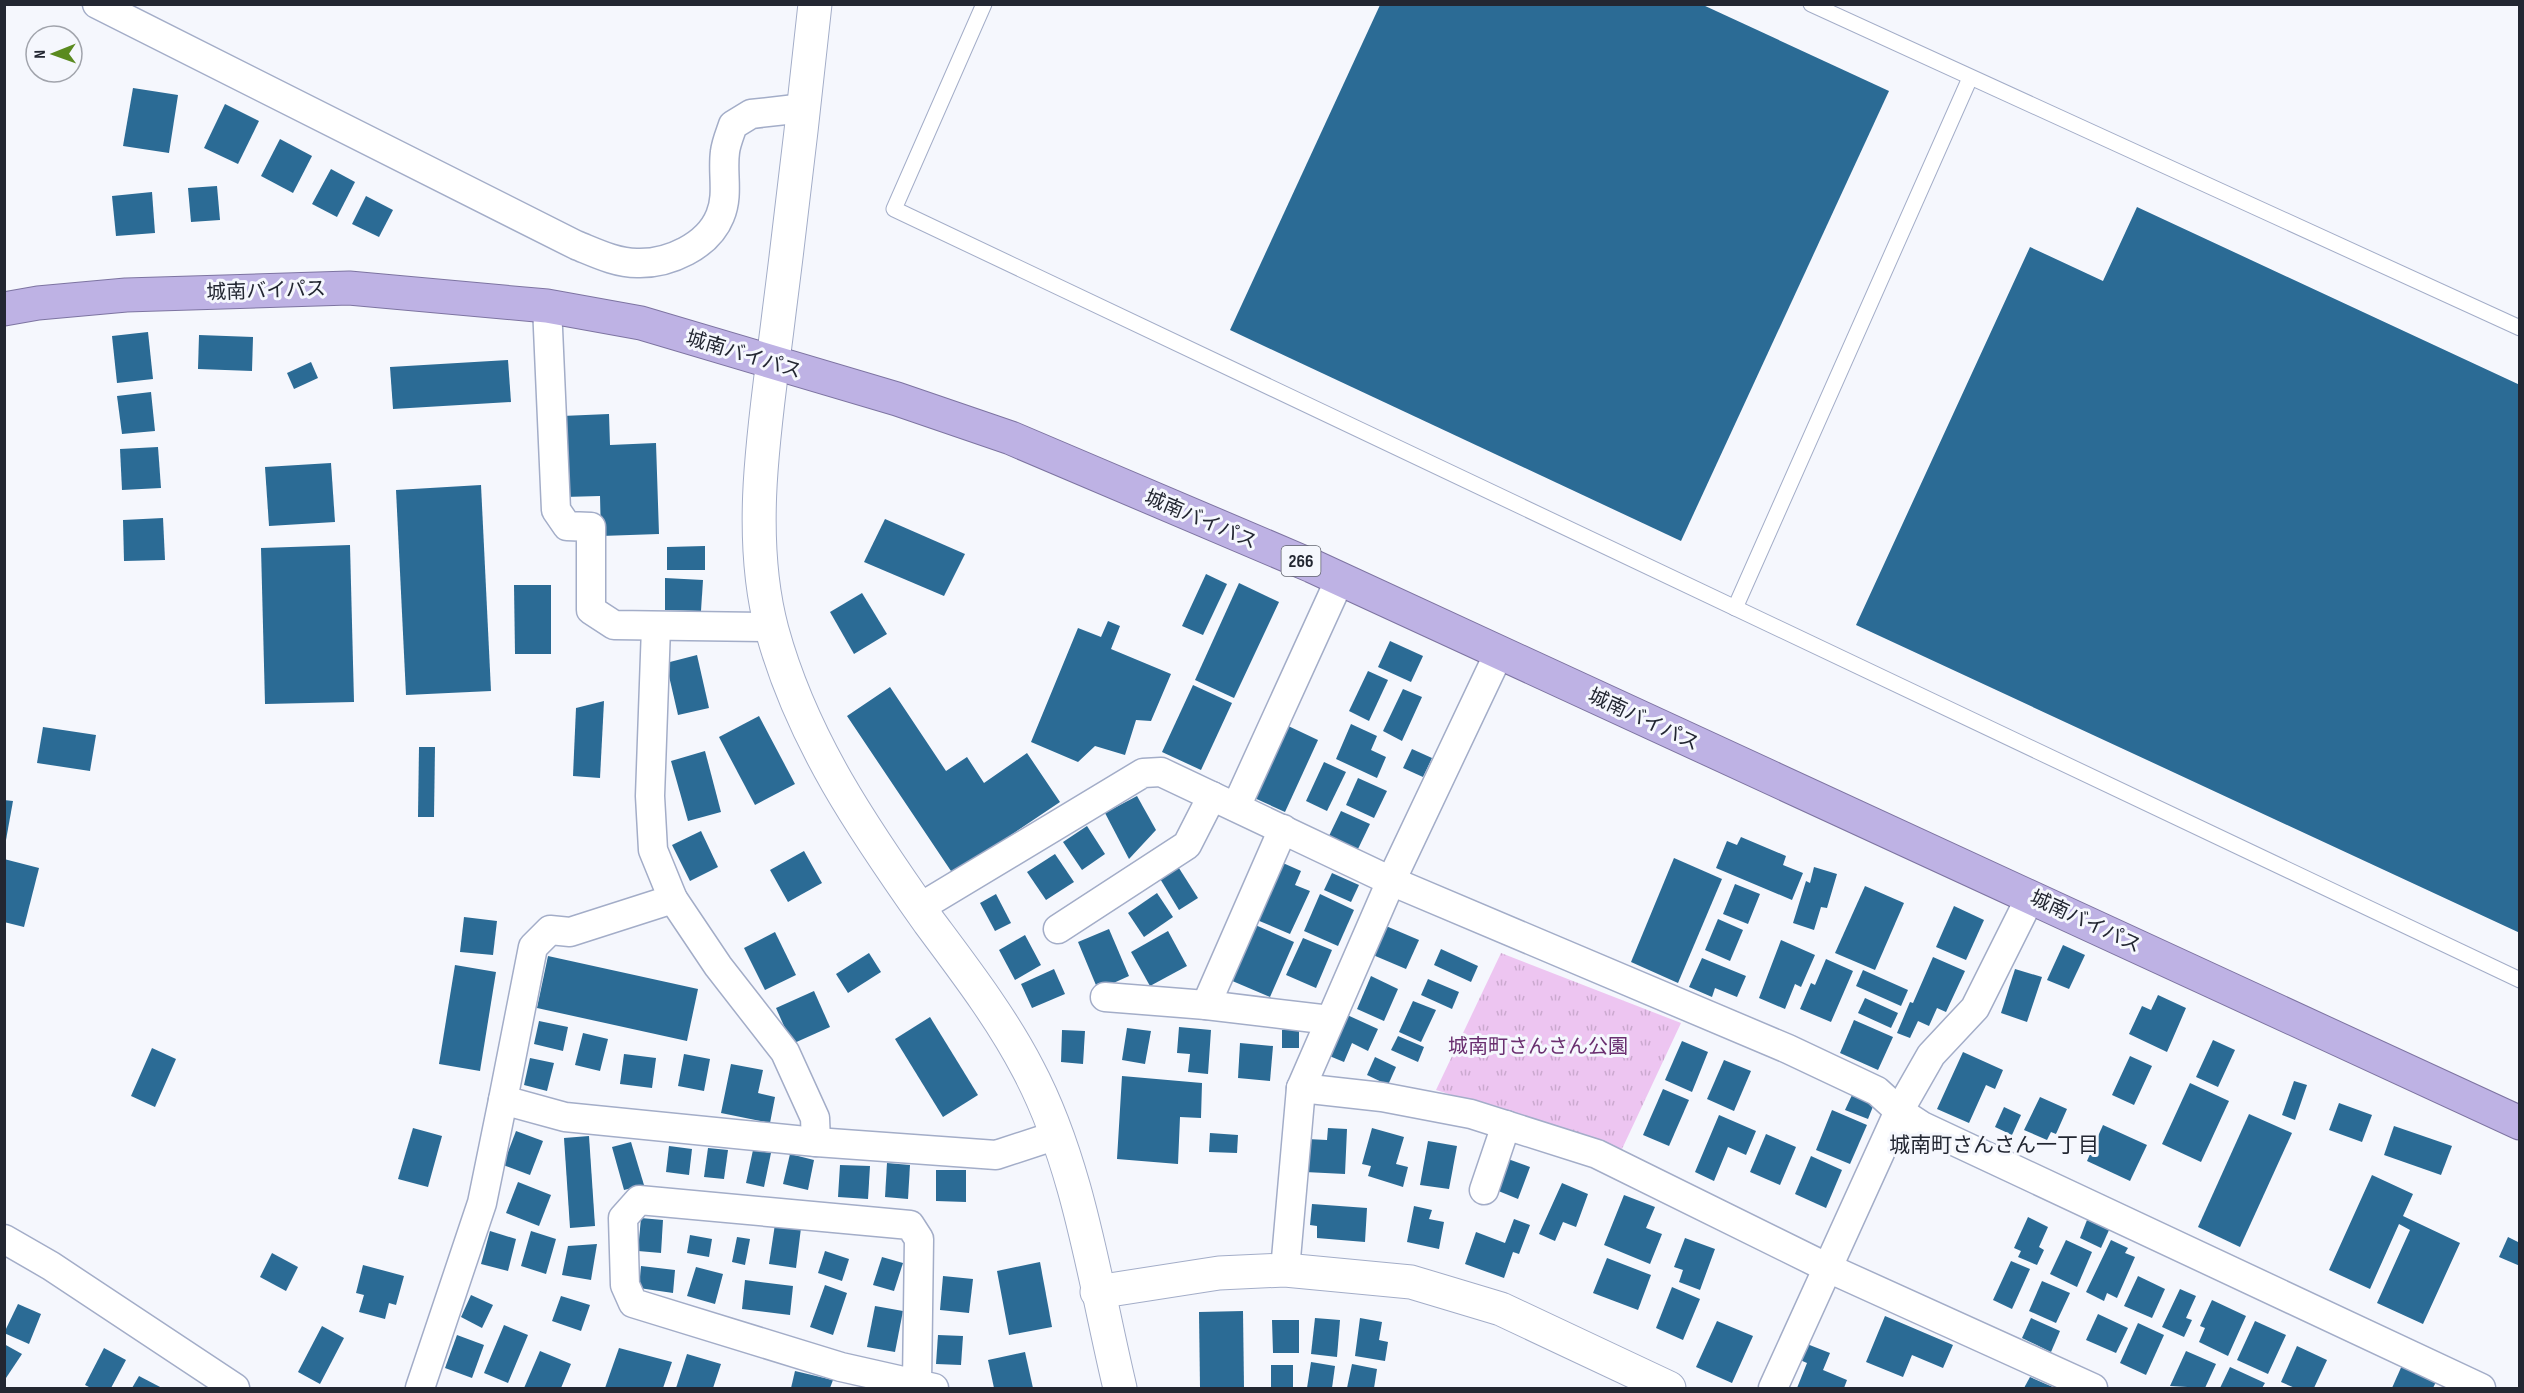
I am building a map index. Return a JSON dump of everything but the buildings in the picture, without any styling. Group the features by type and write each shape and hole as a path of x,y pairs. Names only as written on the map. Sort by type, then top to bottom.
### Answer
{"highway":[{"name":"城南バイパス","path":"4,309 38,303 126,295 349,288 547,306 641,323 897,399 1011,438 1340,579 2520,1123"}],"street":[{"path":"97,4 576,245 609,259 637,263 658,261 684,253 704,238 720,216 725,192 725,152 733,125 751,114 804,108"},
{"path":"815,4 759,483 762,565 772,627 802,714 834,780 919,908 979,991 1028,1069 1071,1174 1120,1389"},
{"path":"547,306 556,510 567,526 591,527 591,610 614,625 772,627"},
{"path":"1058,929 1187,845 1224,802 1340,579"},
{"path":"656,627 650,796 653,850 673,899 718,966 785,1052 815,1118 816,1142"},
{"path":"1285,1270 1301,1088 1391,881 1499,653"},
{"path":"919,908 1143,773 1161,772 1391,881 1788,1049 1877,1091 1899,1111 1922,1126 2481,1389"},
{"path":"1206,1005 1282,829"},
{"path":"1773,1389 1899,1111 1931,1054 1975,1008 2031,896"},
{"path":"420,1389 482,1203 533,947 550,930 570,932 673,899"},
{"path":"1105,997 1206,1005 1330,1020"},
{"path":"1301,1088 1393,1099 1471,1114 1597,1154 1828,1268 2093,1389"},
{"path":"503,1100 565,1117 816,1142 996,1155 1057,1136"},
{"path":"1484,1190 1506,1125"},
{"path":"639,1200 910,1225 919,1239 925,1386 842,1366 633,1303 625,1285 623,1218 639,1200"},
{"path":"4,1239 51,1266 235,1389"},
{"path":"1097,1292 1219,1273 1285,1270 1411,1282 1501,1309 1636,1382 1669,1389"}],"lane":[{"path":"984,4 894,209 2520,980"},
{"path":"1811,4 2520,328"},
{"path":"1735,608 1970,78"}],"green space":[{"name":"城南町さんさん公園","path":"1501,953 1681,1023 1622,1149 1436,1090"}],"district":[{"name":"城南町さんさん一丁目","path":"1994,1145"}]}
